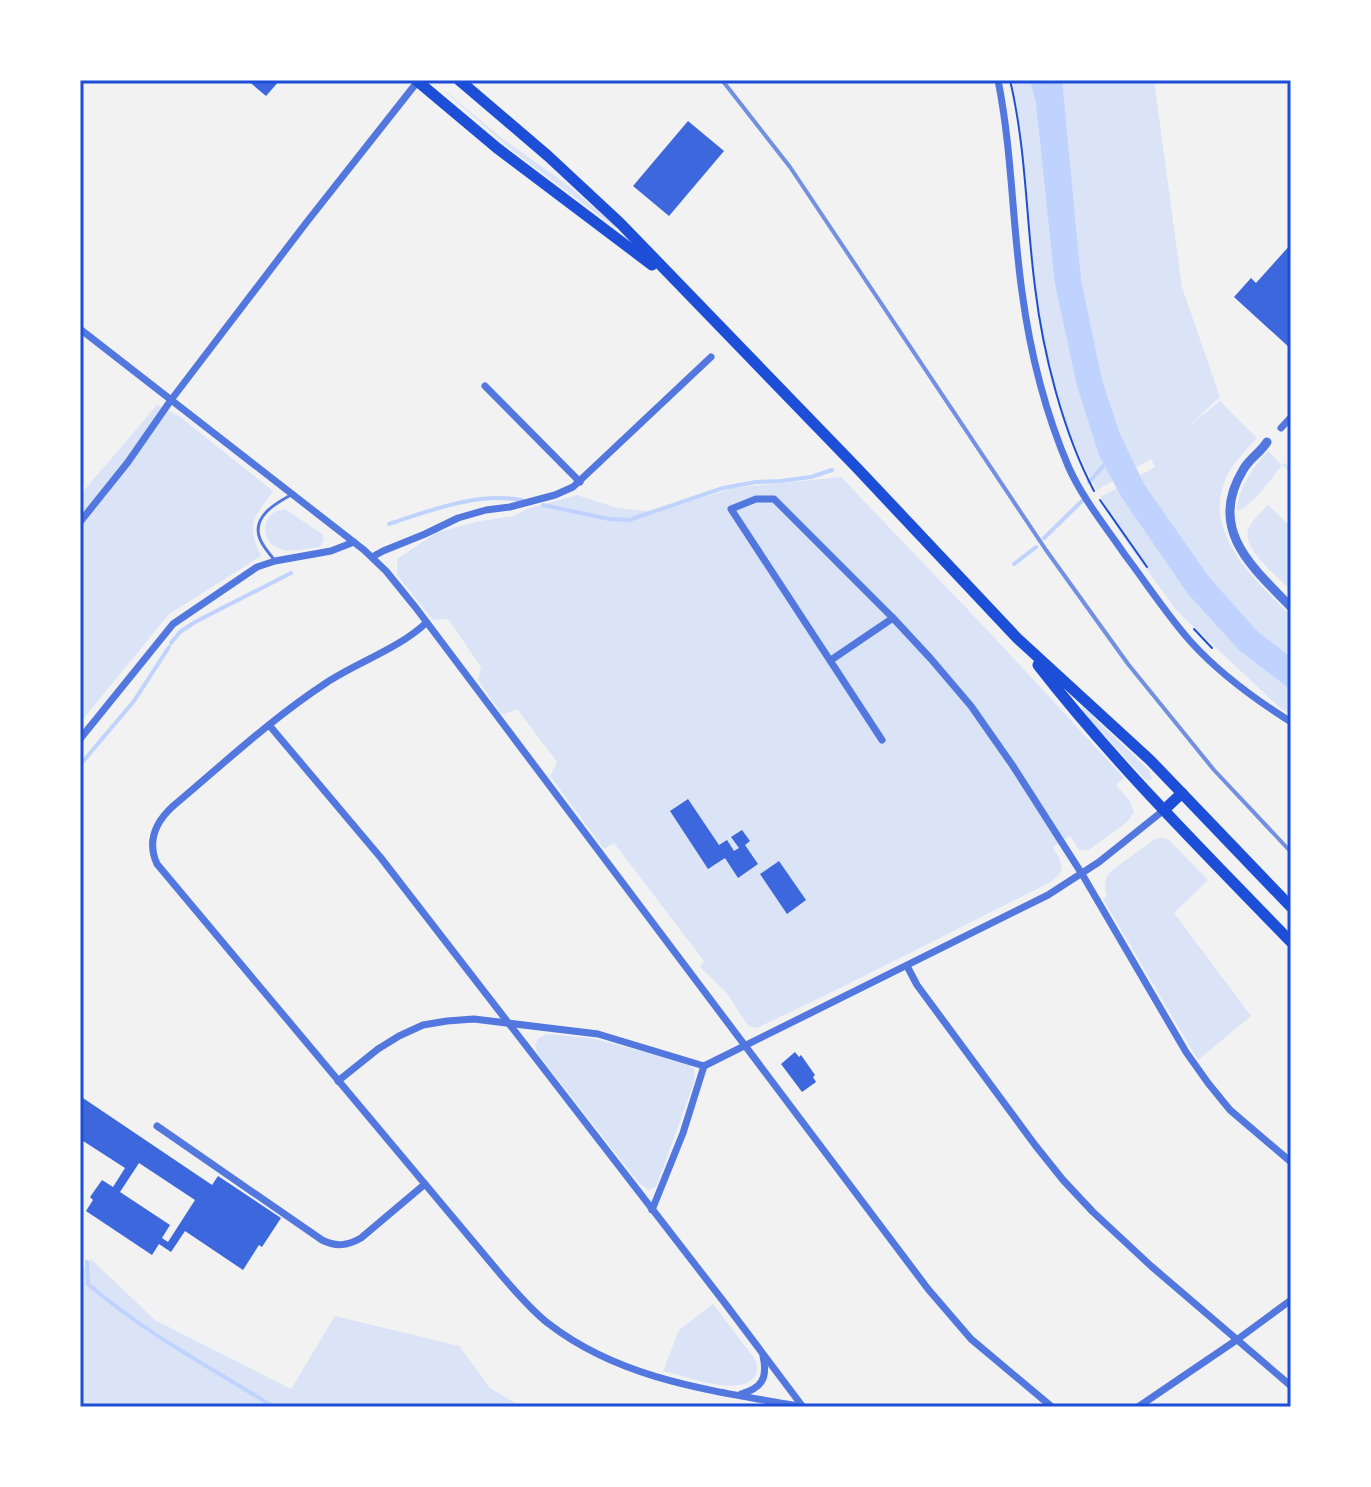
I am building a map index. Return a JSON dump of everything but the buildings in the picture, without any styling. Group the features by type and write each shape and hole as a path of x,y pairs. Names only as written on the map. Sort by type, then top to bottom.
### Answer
{"main road":[{"path":"417,80 497,148 681,287"},
{"path":"459,80 620,223 1017,638 1150,760 1291,907"},
{"path":"1017,638 1078,716 1291,942"},
{"path":"1164,810 1182,793"}],"street":[{"path":"80,522 417,80"},
{"path":"998,80 1005,113 1022,292 1038,380 1070,469 1110,533 1192,644 1219,669 1291,722"},
{"path":"80,329 372,557 399,587 948,1314 971,1339 1052,1407"},
{"path":"372,557 458,518 566,491 580,482 711,357"},
{"path":"485,386 580,482"},
{"path":"1281,428 1291,417"},
{"path":"1267,442 1244,467 1234,487 1228,506 1230,527 1254,569 1291,607"},
{"path":"882,740 731,509 756,499 774,499 893,618 949,680 983,722 1082,874 1186,1052 1230,1110 1291,1162"},
{"path":"80,739 173,624 257,567 331,551 354,542"},
{"path":"831,660 893,618"},
{"path":"426,623 327,682 269,725 161,818 152,841 157,864 528,1305 563,1334 590,1351 632,1370 666,1381 803,1407"},
{"path":"269,725 381,858 803,1407"},
{"path":"338,1081 378,1049 423,1025 474,1019 598,1034 704,1066 1048,895 1082,874 1164,810"},
{"path":"907,966 917,985 1063,1180 1151,1266 1291,1386"},
{"path":"652,1210 683,1133 704,1066"},
{"path":"157,1126 322,1240 335,1245 349,1244 361,1238 425,1184"},
{"path":"1138,1407 1291,1300"},
{"path":"735,1395 752,1390 762,1381 766,1368 763,1354"}],"lane":[{"path":"275,561 260,539 258,528 267,510 291,495"}],"path":[{"path":"1010,80 1017,110 1035,290 1051,377 1089,482 1146,565"},
{"path":"1192,626 1219,655"}],"shaded area":[{"path":"1012,80 1154,80 1182,287 1220,397 1184,430 1220,401 1257,438 1234,465 1224,483 1220,502 1221,521 1238,557 1291,615 1291,714 1280,708 1176,610 1121,534 1100,497 1155,467 1151,459 1097,490 1074,442 1057,393 1036,290"},
{"path":"445,91 503,139 569,186 617,229 514,152"},
{"path":"157,405 179,416 273,491 254,521 253,535 261,556 169,614 80,723 80,495"},
{"path":"1268,451 1282,465 1255,498 1237,511 1247,478"},
{"path":"841,477 1124,778 1116,785 1130,801 1134,812 1127,822 1089,850 1079,850 1070,836 1053,847 1062,866 1059,874 1049,883 757,1028 748,1026 726,992 700,967 704,961 614,843 604,849 550,776 557,762 517,709 502,715 478,680 481,667 448,619 433,620 397,575 397,559 438,532 514,516 527,509 577,495 617,508 657,512 733,488"},
{"path":"1268,505 1291,527 1291,590 1250,546 1248,530 1251,523"},
{"path":"285,509 322,534 324,539 320,547 290,551 271,543 266,534 266,523 273,513"},
{"path":"1082,706 1149,770 1150,781 1082,711"},
{"path":"1155,839 1169,840 1208,880 1174,913 1251,1016 1198,1060 1103,899 1107,896 1105,882 1111,871"},
{"path":"546,1034 591,1038 687,1063 694,1069 695,1080 656,1187 649,1190 639,1183 538,1054 535,1045"},
{"path":"91,1259 155,1320 291,1389 335,1316 459,1346 490,1388 522,1407 80,1407 80,1272"},
{"path":"713,1304 754,1358 757,1371 748,1382 738,1385 712,1384 663,1371 679,1330"}],"water":[{"path":"1030,80 1062,80 1081,280 1102,380 1120,434 1144,484 1209,577 1257,631 1291,657 1291,690 1239,650 1188,594 1122,498 1099,455 1077,386 1055,284 1036,103"}],"waterway":[{"path":"1089,482 1106,463"},
{"path":"543,505 609,519 629,520 723,488 811,477 832,470"},
{"path":"389,524 472,500 522,500"},
{"path":"1044,538 1082,501"},
{"path":"1014,564 1036,547"},
{"path":"171,643 195,622 291,573"},
{"path":"80,765 134,701 169,647"},
{"path":"87,1262 88,1284 109,1301 178,1349 274,1407"}],"railway":[{"path":"722,80 790,167 1046,550 1128,664 1214,770 1291,852"}]}
